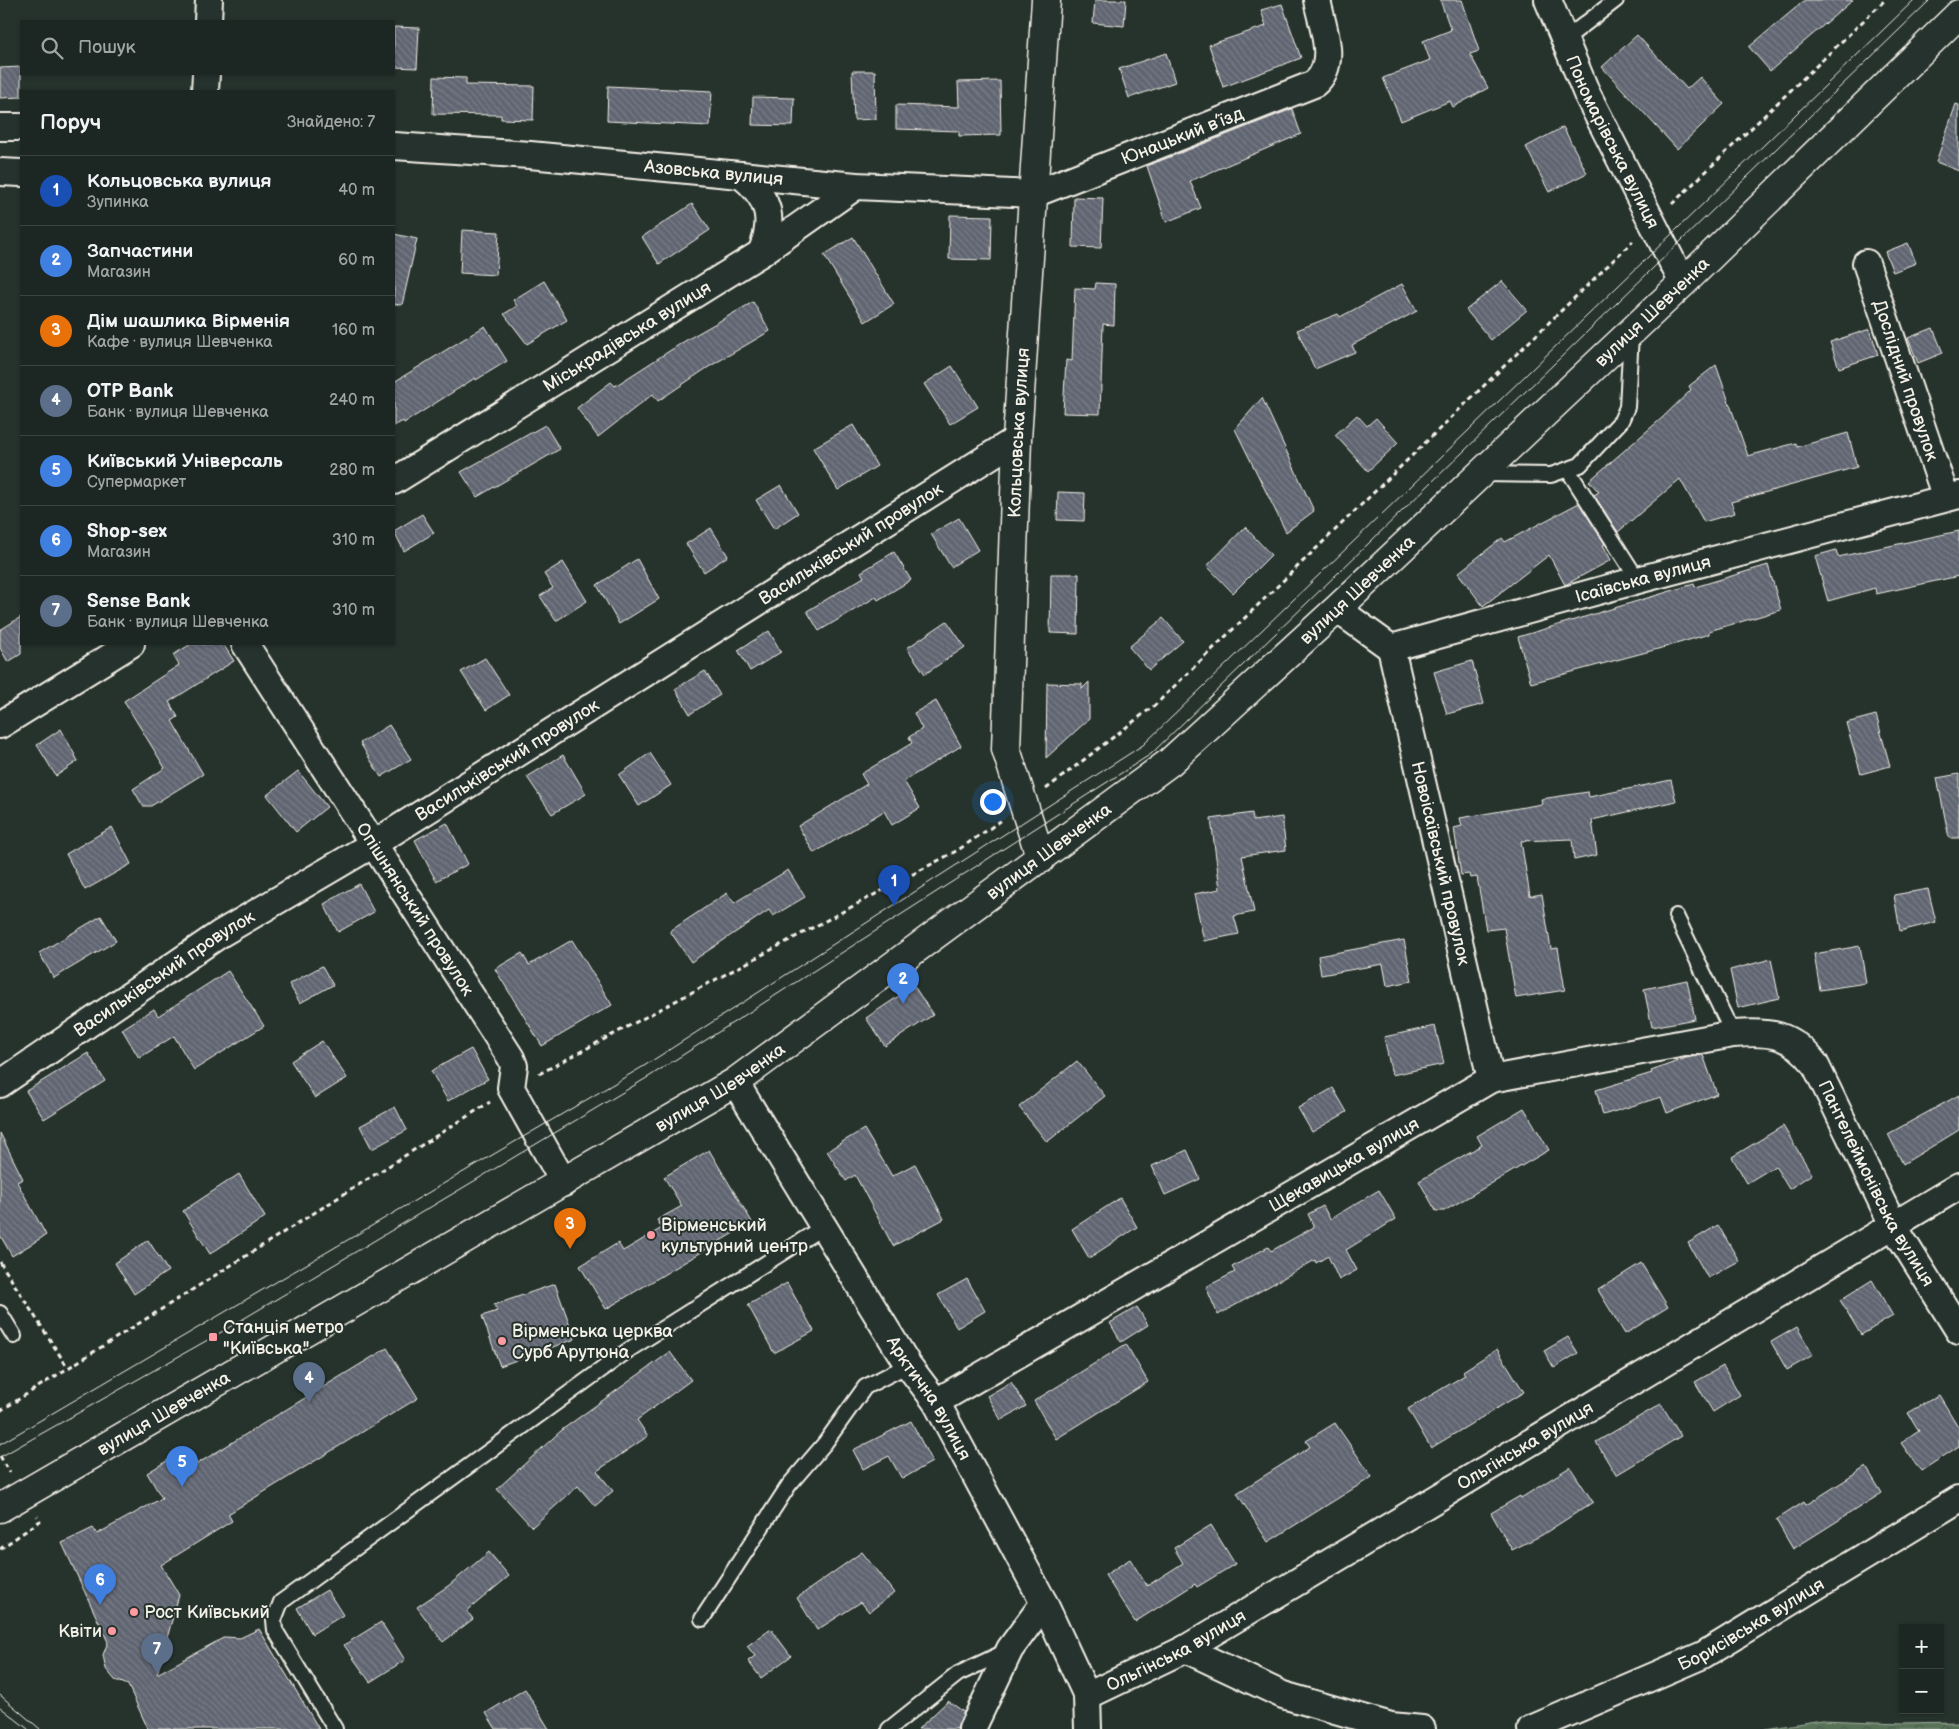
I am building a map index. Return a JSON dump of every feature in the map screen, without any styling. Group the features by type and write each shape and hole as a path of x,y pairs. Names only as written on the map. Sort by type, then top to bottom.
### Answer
{"main road":[{"name":"Кольцовська вулиця","path":"1041,859 1006,749 1017,439 1046,0"},
{"name":"вулиця Шевченка","path":"0,1508 564,1183 734,1082 1041,859 1170,762 1337,609 1683,283 1959,14"}],"street":[{"path":"208,20 210,0"},
{"name":"Юнацький в’їзд","path":"1034,194 1314,84 1326,70 1327,52 1317,0"},
{"name":"Пономарівська вулиця","path":"1548,0 1587,94 1683,283"},
{"path":"205,90 206,75"},
{"path":"0,127 20,128"},
{"name":"Азовська вулиця","path":"395,146 530,155 856,186 1034,194"},
{"path":"0,172 20,173"},
{"path":"741,175 755,186 765,202 769,219 768,237 761,253"},
{"name":"Міськрадівська вулиця","path":"395,480 761,253 856,186"},
{"name":"Дослідний провулок","path":"1866,263 1953,497"},
{"name":"Васильківський провулок","path":"0,1084 220,934 375,843 1017,439"},
{"name":"Ісаївська вулиця","path":"1392,648 1638,580 1953,497"},
{"path":"1337,609 1392,648"},
{"path":"0,726 129,645"},
{"name":"Опішнянський провулок","path":"246,645 375,843 511,1058 514,1066 511,1088"},
{"name":"Новоісаївський провулок","path":"1392,648 1490,1079"},
{"name":"Щекавицька вулиця","path":"936,1402 1490,1079 1733,1034 1772,1034 1789,1039"},
{"name":"Пантелеймонівська вулиця","path":"1789,1039 1804,1050 1815,1064 1893,1225 1959,1331"},
{"name":"Арктична вулиця","path":"734,1082 908,1365 936,1402 1044,1603 1087,1696 1088,1729"},
{"path":"511,1088 564,1183"},
{"name":"Ольгінська вулиця","path":"1087,1696 1185,1649 1959,1186"},
{"name":"Борисівська вулиця","path":"1531,1729 1704,1655 1959,1499"},
{"path":"972,1729 1010,1649 1044,1603"},
{"path":"1185,1649 1283,1695 1391,1726 1422,1729"}],"lane":[{"path":"1564,40 1616,0"},
{"path":"1481,474 1551,475 1580,465 1621,421 1627,407 1631,332"},
{"path":"1568,470 1638,580"},
{"path":"1676,916 1733,1034"},
{"path":"335,1729 275,1630 274,1620 282,1602 630,1349 823,1227"},
{"path":"0,1312 14,1336"},
{"path":"702,1619 789,1485 825,1443 865,1387 908,1365"},
{"path":"889,1729 958,1674 1010,1649"}],"path":[{"path":"0,1411 511,1088 958,850 1024,806 1155,705 1652,222 1885,0"},
{"path":"0,1262 68,1368"},
{"path":"0,1549 40,1521"}],"green space":[{"path":"1822,1720 1902,1723 1959,1722 1959,1729 1765,1729"}],"building":[{"path":"1095,0 1126,0 1124,26 1093,23"},
{"path":"1440,0 1462,0 1479,51 1470,54 1488,88 1453,107 1450,101 1401,121 1383,78 1430,60 1423,41 1451,30"},
{"path":"1805,0 1853,0 1770,71 1749,47"},
{"path":"1282,4 1301,58 1223,87 1209,45 1266,26 1261,10"},
{"path":"395,27 419,28 417,68 395,67"},
{"path":"1637,35 1687,89 1700,77 1724,104 1677,149 1602,67"},
{"path":"1166,53 1175,82 1129,98 1119,69"},
{"path":"20,67 20,97 0,98 0,68"},
{"path":"852,71 875,71 876,119 854,120"},
{"path":"434,77 466,78 466,85 534,86 533,120 501,119 501,115 433,114"},
{"path":"1000,81 1001,135 959,136 959,131 896,129 896,105 959,107 958,82"},
{"path":"608,86 712,91 710,126 607,121"},
{"path":"753,97 794,98 793,126 752,125"},
{"path":"1956,104 1959,105 1959,171 1936,162"},
{"path":"1292,109 1301,134 1190,181 1201,208 1166,222 1147,166"},
{"path":"1563,127 1587,173 1549,192 1526,147"},
{"path":"1074,197 1103,198 1101,248 1073,247"},
{"path":"692,204 710,230 659,264 642,237"},
{"path":"950,215 992,216 991,260 949,259"},
{"path":"462,230 499,232 496,275 460,273"},
{"path":"395,234 417,239 402,305 395,304"},
{"path":"853,237 894,304 865,322 824,255"},
{"path":"1908,243 1916,263 1893,272 1885,252"},
{"path":"544,281 567,320 527,344 504,314 517,306 513,300"},
{"path":"1502,281 1527,310 1491,340 1466,310"},
{"path":"1096,283 1115,284 1114,325 1103,324 1100,414 1063,413 1066,360 1072,361 1075,288 1095,289"},
{"path":"1402,284 1417,311 1352,345 1355,352 1315,369 1297,330 1338,314 1340,317"},
{"path":"753,302 770,331 707,368 658,401 653,394 598,437 577,408 611,382 615,386 688,339"},
{"path":"485,326 507,361 476,380 475,378 404,423 403,421 395,425 395,381"},
{"path":"1933,328 1943,353 1918,363 1908,338"},
{"path":"1870,329 1878,355 1839,368 1830,342"},
{"path":"1716,365 1748,456 1796,443 1797,447 1848,433 1857,467 1731,502 1735,513 1704,522 1680,479 1618,532 1594,495 1599,492 1589,481 1662,418 1691,390 1689,386"},
{"path":"952,366 978,407 950,424 924,384"},
{"path":"1262,398 1314,511 1286,532 1235,429"},
{"path":"1357,415 1367,426 1376,418 1398,443 1368,471 1335,435"},
{"path":"545,425 560,449 477,497 461,472"},
{"path":"853,425 877,466 838,490 813,448"},
{"path":"781,485 798,513 774,529 756,500"},
{"path":"1058,492 1085,493 1084,521 1057,520"},
{"path":"1579,503 1605,544 1603,545 1611,560 1565,585 1549,555 1483,606 1458,573 1502,538 1505,542"},
{"path":"422,514 434,533 404,551 395,530"},
{"path":"959,518 978,550 951,567 931,534"},
{"path":"1245,527 1271,555 1233,593 1207,566"},
{"path":"711,528 728,556 704,572 686,544"},
{"path":"1959,531 1959,576 1876,594 1875,588 1828,601 1815,556 1836,550 1838,557"},
{"path":"894,552 911,580 878,600 876,597 819,631 807,611 864,577 861,572"},
{"path":"637,559 659,599 619,624 597,585"},
{"path":"563,562 587,601 556,621 540,596 553,588 544,574"},
{"path":"1768,565 1781,610 1709,631 1709,634 1669,646 1531,683 1518,637 1694,584 1695,587"},
{"path":"1051,574 1079,574 1078,634 1050,633"},
{"path":"20,618 21,654 8,662 0,648 0,630"},
{"path":"1163,618 1183,641 1149,670 1129,647"},
{"path":"947,621 965,647 925,674 907,648"},
{"path":"769,631 781,652 750,671 738,650"},
{"path":"189,645 224,645 234,661 169,702 178,717 172,721 203,774 151,806 143,806 133,789 165,768 124,701 179,665 173,655"},
{"path":"485,658 509,695 486,710 461,672"},
{"path":"1472,661 1484,704 1447,714 1434,672"},
{"path":"705,671 720,695 690,714 675,689"},
{"path":"1089,682 1089,719 1046,758 1047,683 1082,684 1082,689"},
{"path":"936,701 961,746 904,781 920,808 892,825 884,811 814,853 798,826 867,784 861,774 912,743 909,737 922,729 914,713"},
{"path":"1876,715 1890,766 1861,774 1846,723"},
{"path":"389,725 411,759 381,777 360,743"},
{"path":"61,729 78,761 56,776 37,745"},
{"path":"650,753 671,785 639,806 619,775"},
{"path":"563,755 586,794 552,814 527,777"},
{"path":"298,771 327,807 296,832 267,795"},
{"path":"1959,774 1959,838 1949,838 1937,778"},
{"path":"1671,780 1676,801 1592,820 1597,855 1574,860 1572,839 1521,841 1530,896 1542,894 1551,949 1558,948 1565,990 1516,998 1504,928 1486,930 1477,877 1470,878 1469,874 1461,875 1454,828 1462,826 1460,818 1542,804 1541,799 1588,792 1589,797"},
{"path":"1252,813 1253,821 1282,817 1286,850 1242,856 1254,912 1234,916 1239,934 1204,941 1194,894 1220,889 1211,819"},
{"path":"447,823 468,864 436,881 415,840"},
{"path":"112,827 131,864 85,890 66,854"},
{"path":"788,870 805,897 773,916 769,910 691,962 670,931 727,893 734,903"},
{"path":"359,884 374,912 338,932 324,904"},
{"path":"1928,889 1936,922 1900,931 1894,895"},
{"path":"101,916 116,941 54,978 39,953"},
{"path":"572,940 612,1005 542,1046 495,969 522,953 529,965"},
{"path":"1404,940 1412,981 1387,986 1383,964 1321,975 1318,956"},
{"path":"1860,946 1866,983 1820,990 1814,954"},
{"path":"1771,959 1779,998 1738,1008 1730,970"},
{"path":"322,966 333,985 300,1003 289,984"},
{"path":"228,971 264,1026 194,1070 174,1036 139,1058 122,1029 154,1009 158,1016"},
{"path":"1687,980 1695,1019 1652,1027 1644,989"},
{"path":"914,986 933,1015 885,1046 866,1018"},
{"path":"1435,1026 1444,1064 1392,1075 1384,1037"},
{"path":"322,1041 347,1078 315,1098 291,1061"},
{"path":"471,1049 488,1079 448,1101 431,1071"},
{"path":"88,1053 105,1081 44,1119 26,1091"},
{"path":"1703,1055 1717,1094 1667,1113 1661,1097 1603,1115 1596,1090 1652,1073 1651,1071 1686,1058"},
{"path":"1077,1061 1105,1096 1047,1142 1019,1107"},
{"path":"1333,1088 1347,1112 1312,1132 1298,1108"},
{"path":"1959,1095 1959,1130 1903,1164 1888,1134"},
{"path":"395,1107 407,1130 372,1149 360,1126"},
{"path":"1524,1108 1549,1150 1444,1211 1436,1211 1419,1181 1482,1145 1477,1136"},
{"path":"1783,1126 1812,1174 1789,1189 1775,1166 1747,1183 1732,1157"},
{"path":"864,1129 892,1176 915,1164 944,1219 893,1246 855,1175 846,1181 827,1151"},
{"path":"0,1133 23,1179 17,1182 46,1235 12,1256 0,1235"},
{"path":"709,1150 752,1222 606,1309 580,1266 618,1243 623,1251 662,1228 657,1220 682,1206 664,1177"},
{"path":"1187,1150 1200,1179 1165,1195 1152,1166"},
{"path":"239,1174 265,1217 210,1254 183,1211"},
{"path":"1379,1190 1396,1219 1346,1250 1357,1270 1339,1280 1328,1256 1316,1263 1315,1260 1218,1315 1206,1287 1235,1272 1232,1267 1268,1247 1271,1251 1314,1227 1308,1214 1323,1206 1330,1219"},
{"path":"1120,1198 1137,1227 1089,1258 1072,1229"},
{"path":"1718,1225 1739,1261 1708,1278 1688,1243"},
{"path":"148,1240 168,1271 134,1294 115,1263"},
{"path":"1641,1263 1668,1307 1625,1334 1598,1290"},
{"path":"967,1279 985,1311 957,1328 938,1295"},
{"path":"1872,1280 1893,1316 1861,1335 1840,1300"},
{"path":"787,1283 814,1331 774,1353 748,1305"},
{"path":"555,1284 575,1339 500,1366 482,1316 497,1311 494,1305"},
{"path":"1137,1307 1148,1325 1121,1342 1110,1323"},
{"path":"1797,1327 1813,1355 1787,1370 1771,1342"},
{"path":"1568,1337 1578,1353 1554,1368 1544,1351"},
{"path":"1126,1344 1148,1382 1056,1439 1034,1401"},
{"path":"387,1348 418,1398 228,1514 232,1521 161,1565 179,1595 157,1674 225,1637 240,1638 259,1629 319,1729 148,1729 128,1685 115,1680 106,1669 103,1655 108,1642 62,1543 93,1528 97,1534 162,1498 147,1473 178,1454 186,1466 195,1460 197,1464"},
{"path":"1497,1349 1524,1392 1431,1448 1408,1409 1465,1375 1463,1371"},
{"path":"670,1352 691,1380 637,1420 648,1436 597,1471 613,1491 595,1506 578,1486 532,1527 497,1489 563,1429"},
{"path":"1723,1366 1740,1395 1713,1412 1695,1382"},
{"path":"1011,1382 1026,1406 1001,1420 987,1396"},
{"path":"1939,1395 1959,1428 1959,1446 1921,1471 1901,1443 1919,1431 1908,1413"},
{"path":"1661,1404 1681,1436 1616,1475 1596,1442"},
{"path":"911,1421 932,1462 902,1479 889,1456 863,1469 853,1450"},
{"path":"1335,1423 1372,1477 1268,1542 1237,1493 1310,1447 1306,1441"},
{"path":"1570,1467 1593,1502 1542,1535 1512,1550 1491,1513 1520,1496 1521,1498"},
{"path":"1866,1467 1882,1493 1793,1549 1776,1520 1804,1502 1806,1505"},
{"path":"1211,1525 1235,1564 1197,1587 1195,1584 1135,1622 1105,1575 1130,1559 1147,1586 1183,1563 1174,1548"},
{"path":"489,1552 509,1576 467,1611 473,1619 443,1642 417,1607 448,1586"},
{"path":"862,1552 894,1593 869,1612 861,1602 817,1630 797,1598"},
{"path":"327,1590 343,1615 312,1634 297,1608"},
{"path":"381,1622 405,1660 370,1682 344,1645"},
{"path":"771,1629 791,1656 761,1678 748,1661 755,1656 747,1646"},
{"path":"525,1689 549,1729 496,1729 486,1713"},
{"path":"948,1701 964,1712 957,1729 918,1729"}],"tram line":[{"path":"0,1444 644,1066 1143,745 1914,0"},
{"path":"0,1457 213,1337 650,1076 1151,754 1930,0"},
{"path":"0,1695 40,1729"},
{"path":"0,1707 28,1729"}],"place":[{"name":"Кольцовська вулиця","path":"894,906"},
{"name":"Запчастини","path":"903,1004"},
{"name":"Вірменський культурний центр","path":"651,1235"},
{"name":"Дім шашлика Вірменія","path":"570,1249"},
{"name":"Станція метро \"Київська\"","path":"213,1337"},
{"name":"Вірменська церква Сурб Арутюна","path":"502,1341"},
{"name":"OTP Bank","path":"309,1403"},
{"name":"Київський Універсаль","path":"182,1487"},
{"name":"Shop-sex","path":"100,1605"},
{"name":"Рост Київський","path":"134,1612"},
{"name":"Квіти","path":"112,1631"},
{"name":"Sense Bank","path":"157,1674"}]}
